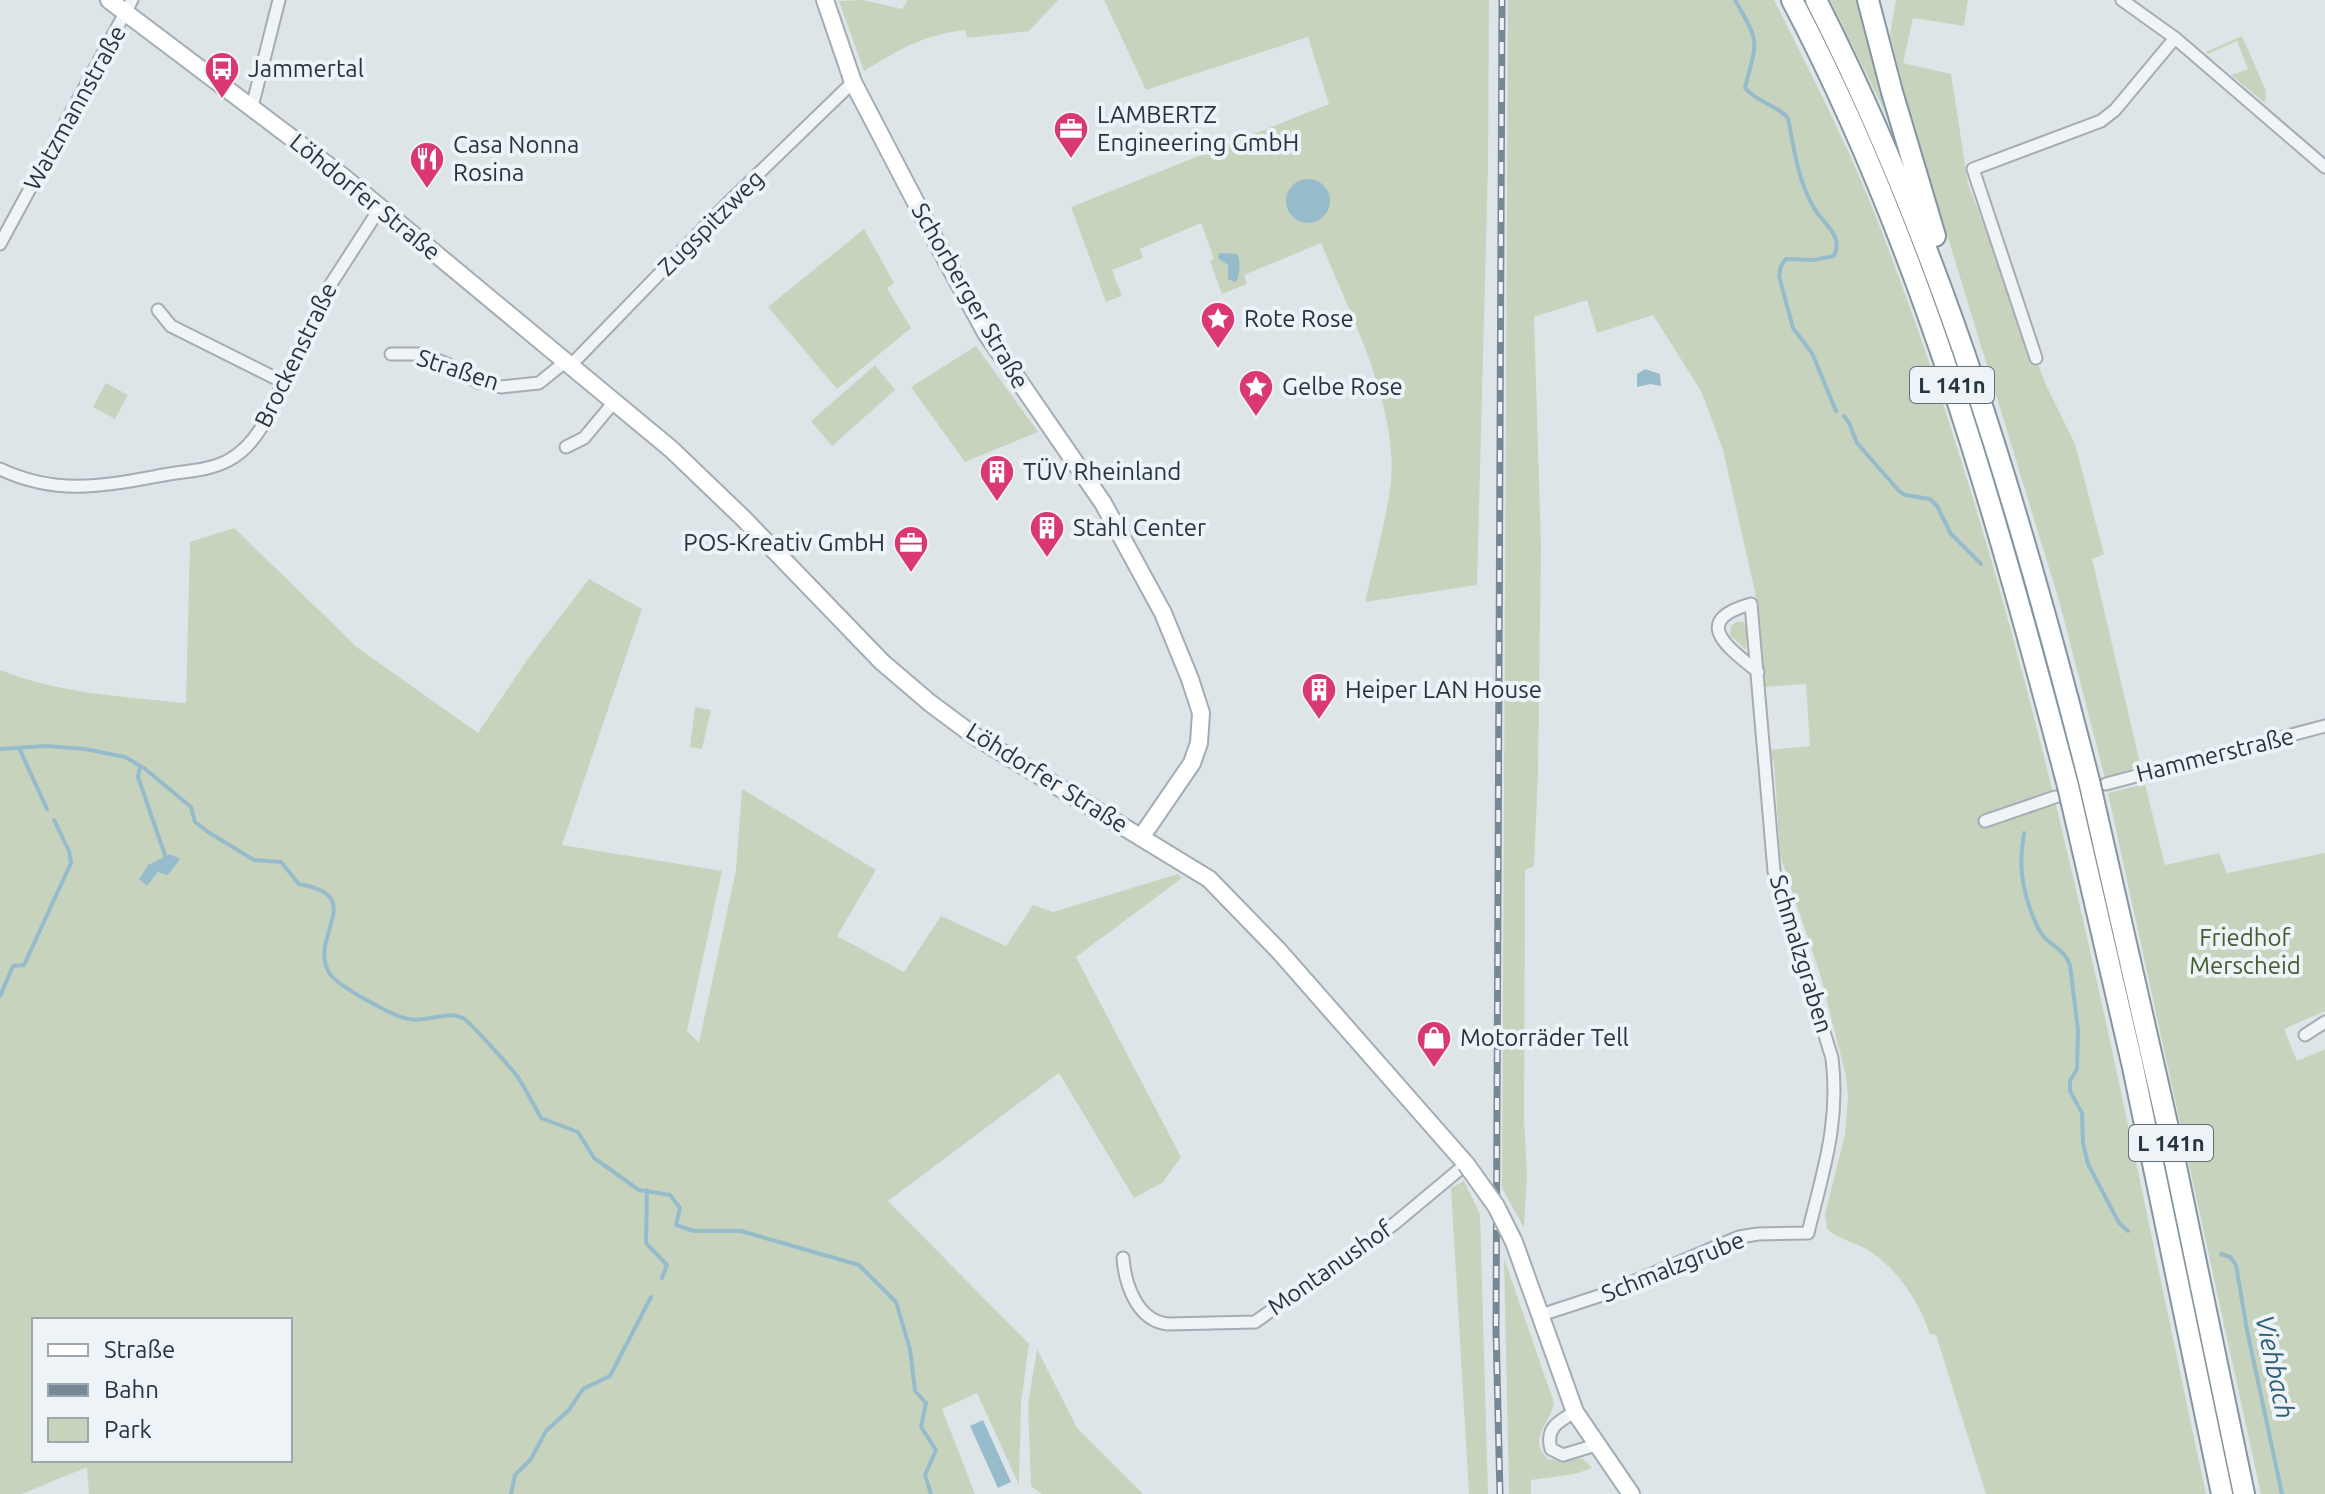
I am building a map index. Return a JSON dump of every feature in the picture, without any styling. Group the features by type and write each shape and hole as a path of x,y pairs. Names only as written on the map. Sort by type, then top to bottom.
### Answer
{"highway":[{"name":"L 141n","path":"1792,0 1848,115 1915,278 1973,446 2014,581 2136,1080 2222,1494"},
{"name":"L 141n","path":"1816,0 1881,136 1950,309 2011,493 2096,786 2244,1494"},
{"path":"1868,0 1950,282 1950,309"}],"main road":[{"name":"Löhdorfer Straße","path":"109,0 129,6 614,402 709,484 882,662 930,703 973,735 1142,836 1209,879 1225,893 1466,1164 1496,1206 1514,1242 1575,1412 1631,1494"},
{"name":"Schorberger Straße","path":"825,0 853,82 905,185 986,333 1103,503 1163,613 1190,679 1201,713 1199,743 1192,763 1142,836"}],"street":[{"path":"252,107 279,0"},
{"path":"2122,0 2175,38 2325,167"},
{"name":"Watzmannstraße","path":"0,244 129,6"},
{"path":"2036,358 1973,169 2101,121 2115,110 2175,38"},
{"name":"Zugspitzweg","path":"568,364 853,82"},
{"name":"Brockenstraße","path":"0,469 44,484 83,488 219,465 240,453 256,437 329,287 380,208"},
{"path":"158,310 171,326 283,382"},
{"name":"Straßen","path":"391,354 422,354 478,382 501,387 539,383 568,364"},
{"path":"566,447 584,438 614,402"},
{"name":"Schmalzgraben","path":"1758,672 1725,646 1718,626 1720,618 1751,604 1757,658 1774,871 1832,1058 1835,1082 1834,1125 1808,1233"},
{"name":"Hammerstraße","path":"2096,786 2325,726"},
{"path":"1985,821 2065,794"},
{"path":"2305,1035 2325,1022"},
{"name":"Montanushof","path":"1123,1258 1125,1278 1132,1294 1146,1316 1154,1321 1168,1324 1255,1322 1394,1224 1466,1164"},
{"name":"Schmalzgrube","path":"1541,1315 1602,1295 1739,1237 1808,1233"},
{"path":"1575,1412 1555,1423 1549,1437 1551,1449 1558,1454 1569,1455 1596,1445"}],"green space":[{"path":"863,0 902,9 908,0 1058,0 1029,31 967,38 965,30 937,35 901,50 864,71 839,1"},
{"path":"1104,0 1489,0 1488,166 1477,585 1365,602 1389,497 1391,453 1380,391 1370,360 1321,243 1244,275 1247,284 1222,294 1201,223 1140,249 1143,258 1112,270 1122,296 1106,302 1071,207 1329,104 1308,37 1146,90"},
{"path":"1508,0 1774,0 1843,140 1880,227 1936,381 1985,538 2028,695 2104,1014 2206,1494 1986,1494 1936,1335 1930,1334 1913,1298 1888,1265 1866,1249 1827,1229 1825,1214 1845,1134 1846,1076 1820,974 1780,855 1774,761 1770,761 1769,750 1810,746 1806,684 1764,687 1755,592 1723,450 1701,391 1653,315 1597,333 1587,300 1534,317 1541,546 1534,866 1525,870 1524,1121 1527,1174 1524,1228 1502,1188"},
{"path":"1830,0 1861,0 1901,144"},
{"path":"1896,0 1968,0 1964,26 1913,18 1903,63 1951,74 1968,184 2046,385 2075,444 2104,554 2092,559 2140,763 2140,766 2105,778 2060,604 1908,107 1890,35"},
{"path":"2242,36 2266,91 2265,103 2231,75 2248,69 2237,41 2208,54 2206,52"},
{"path":"864,229 894,283 887,288 911,328 837,389 768,307"},
{"path":"976,346 1038,432 965,462 911,387"},
{"path":"875,365 895,390 832,446 811,421"},
{"path":"106,383 128,395 115,419 93,407"},
{"path":"234,528 358,648 478,733 527,660 589,579 642,609 562,845 722,871 687,1031 699,1043 736,870 742,789 876,870 837,936 904,972 941,916 1006,946 1033,905 1053,912 1178,874 1182,878 1076,957 1181,1157 1163,1182 1134,1198 1059,1073 888,1201 1029,1344 1021,1403 1019,1485 977,1393 942,1409 975,1494 89,1494 87,1467 22,1494 0,1494 0,670 68,689 186,703 190,542"},
{"path":"1736,622 1748,626 1746,650 1730,635 1731,626"},
{"path":"695,707 711,710 702,749 690,747"},
{"name":"Friedhof Merscheid","path":"2145,784 2165,865 2219,853 2227,873 2325,853 2325,1011 2284,1029 2297,1061 2325,1049 2325,1494 2261,1494 2108,793"},
{"path":"1464,1181 1480,1214 1488,1494 1469,1494 1451,1188"},
{"path":"1504,1258 1554,1403 1539,1445 1548,1459 1564,1461 1582,1458 1592,1468 1575,1474 1531,1480 1531,1494 1509,1494"},
{"path":"1037,1349 1077,1428 1143,1494 1042,1494 1031,1486 1028,1405"}],"water":[{"path":"1308,179 1324,185 1330,201 1324,217 1308,223 1292,217 1286,201 1292,185"},
{"path":"1219,253 1237,254 1240,268 1236,282 1228,279 1228,265 1218,258"},
{"path":"1645,369 1660,374 1661,386 1650,384 1637,387 1637,374"},
{"path":"170,854 180,859 168,875 158,872 147,886 139,879 148,865"},
{"path":"983,1420 1011,1482 998,1488 970,1426"}],"waterway":[{"name":"Viehbach","path":"1735,0 1754,43 1745,88 1788,118 1804,187 1836,242 1834,256 1814,260 1786,259 1779,276 1793,328 1812,353 1836,411"},
{"name":"Viehbach","path":"1844,416 1857,443 1899,491 1930,499 1937,506 1951,534 1981,564"},
{"path":"0,749 45,746 85,749 125,757 144,768 191,807 195,822 208,832 254,860 281,862 299,884 320,890 330,898 334,908 325,960 335,979 367,1000 402,1017 416,1020 449,1015 463,1018 517,1076 541,1118 578,1132 594,1158 639,1190 670,1195 680,1208 676,1225 694,1231 741,1231 859,1265 896,1302 910,1349 915,1391 926,1403 921,1427 936,1450 925,1475 931,1494"},
{"path":"19,748 47,809"},
{"path":"140,766 138,777 165,855"},
{"path":"0,996 13,966 24,965 71,863 69,851 54,820"},
{"name":"Viehbach","path":"2024,833 2022,871 2030,909 2042,934 2070,965 2078,1031 2077,1069 2070,1081 2070,1091 2082,1113 2083,1143 2088,1164 2119,1223 2128,1231"},
{"path":"647,1190 646,1243 667,1265 662,1278"},
{"name":"Viehbach","path":"2221,1254 2230,1257 2236,1265 2282,1494"},
{"path":"511,1494 515,1475 531,1459 546,1431 569,1410 583,1389 610,1376 651,1297"}],"railway":[{"path":"1500,1494 1496,1329 1502,0"}],"place":[{"name":"Jammertal","path":"222,100"},
{"name":"LAMBERTZ Engineering GmbH","path":"1071,160"},
{"name":"Casa Nonna Rosina","path":"427,190"},
{"name":"Rote Rose","path":"1218,350"},
{"name":"Gelbe Rose","path":"1256,418"},
{"name":"TÜV Rheinland","path":"997,503"},
{"name":"Stahl Center","path":"1047,559"},
{"name":"POS-Kreativ GmbH","path":"911,574"},
{"name":"Heiper LAN House","path":"1319,721"},
{"name":"Motorräder Tell","path":"1434,1069"}]}
